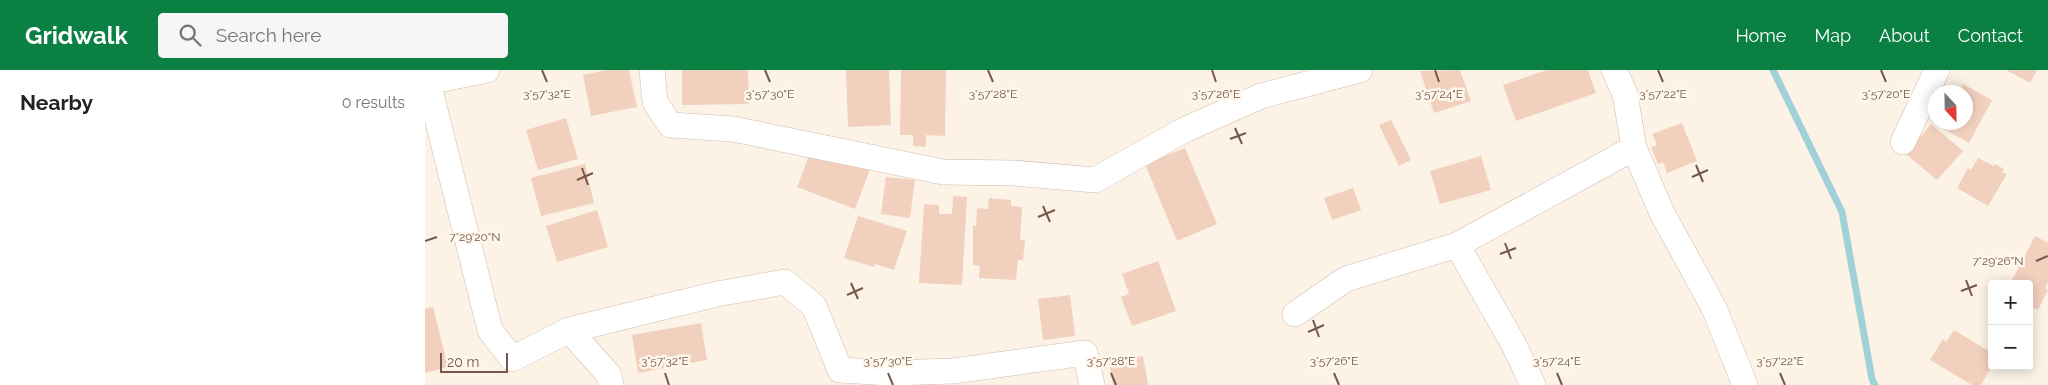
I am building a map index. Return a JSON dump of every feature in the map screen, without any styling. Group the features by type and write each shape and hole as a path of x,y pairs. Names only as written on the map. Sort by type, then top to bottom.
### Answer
{"street":[{"path":"487,70 427,82 490,330 512,359 569,330 717,294 785,282 814,306 841,370 891,373 953,371 1085,353 1092,385"},
{"path":"652,70 655,102 670,126 733,129 943,172 1015,173 1095,180 1184,130 1261,96 1360,70"},
{"path":"1614,70 1625,94 1633,148 1662,213 1714,308 1745,385"},
{"path":"1903,142 1937,70"},
{"path":"1295,314 1346,279 1457,245 1633,148"},
{"path":"1457,245 1513,343 1533,385"},
{"path":"569,330 607,382"}],"building":[{"path":"606,70 629,70 637,107 591,116 583,75"},
{"path":"682,70 748,70 749,104 682,105"},
{"path":"846,70 889,70 891,125 848,127"},
{"path":"901,70 946,70 945,136 926,135 926,147 913,146 913,135 900,135"},
{"path":"1460,70 1471,101 1434,113 1420,71"},
{"path":"1547,70 1588,70 1596,93 1516,121 1503,85"},
{"path":"2006,70 2037,70 2030,83"},
{"path":"1973,90 1992,100 1969,143 1945,130 1973,130"},
{"path":"566,118 578,159 538,170 526,130"},
{"path":"1391,120 1411,160 1399,166 1379,125"},
{"path":"1682,123 1697,161 1667,173 1663,162 1658,164 1651,147 1657,145 1652,134"},
{"path":"1928,128 1928,130 1938,130 1963,151 1937,180 1906,154"},
{"path":"812,148 870,169 855,209 797,187"},
{"path":"1185,148 1217,224 1177,241 1145,164"},
{"path":"1481,156 1491,190 1440,204 1430,171"},
{"path":"1978,158 1994,166 1995,164 2004,169 2002,172 2007,174 1988,206 1957,188 1968,168 1971,170"},
{"path":"585,164 594,203 541,216 531,178"},
{"path":"886,177 915,180 910,218 881,214"},
{"path":"1353,188 1361,210 1332,220 1324,198"},
{"path":"953,196 967,197 962,285 919,283 924,204 939,205 939,214 952,214"},
{"path":"989,198 1011,200 1011,206 1022,207 1020,240 1025,240 1023,260 1018,260 1016,280 979,278 980,266 973,265 973,226 976,226 977,208 988,209"},
{"path":"597,210 608,247 557,262 546,226"},
{"path":"858,216 907,231 894,270 875,264 874,267 844,258"},
{"path":"2035,236 2048,243 2048,283 2045,288 2048,290 2038,310 2033,308 2033,280 2012,280"},
{"path":"1158,261 1176,311 1132,326 1121,297 1129,294 1122,274"},
{"path":"1070,295 1075,336 1043,340 1038,299"},
{"path":"433,307 448,367 425,373 425,309"},
{"path":"701,323 707,360 638,373 632,335"},
{"path":"1954,330 1988,351 1988,370 1990,370 1981,385 1972,385 1930,360 1943,339 1946,342"},
{"path":"1143,356 1148,385 1113,385 1109,362"}],"waterway":[{"path":"1773,70 1842,212 1872,379 1875,385"}]}
